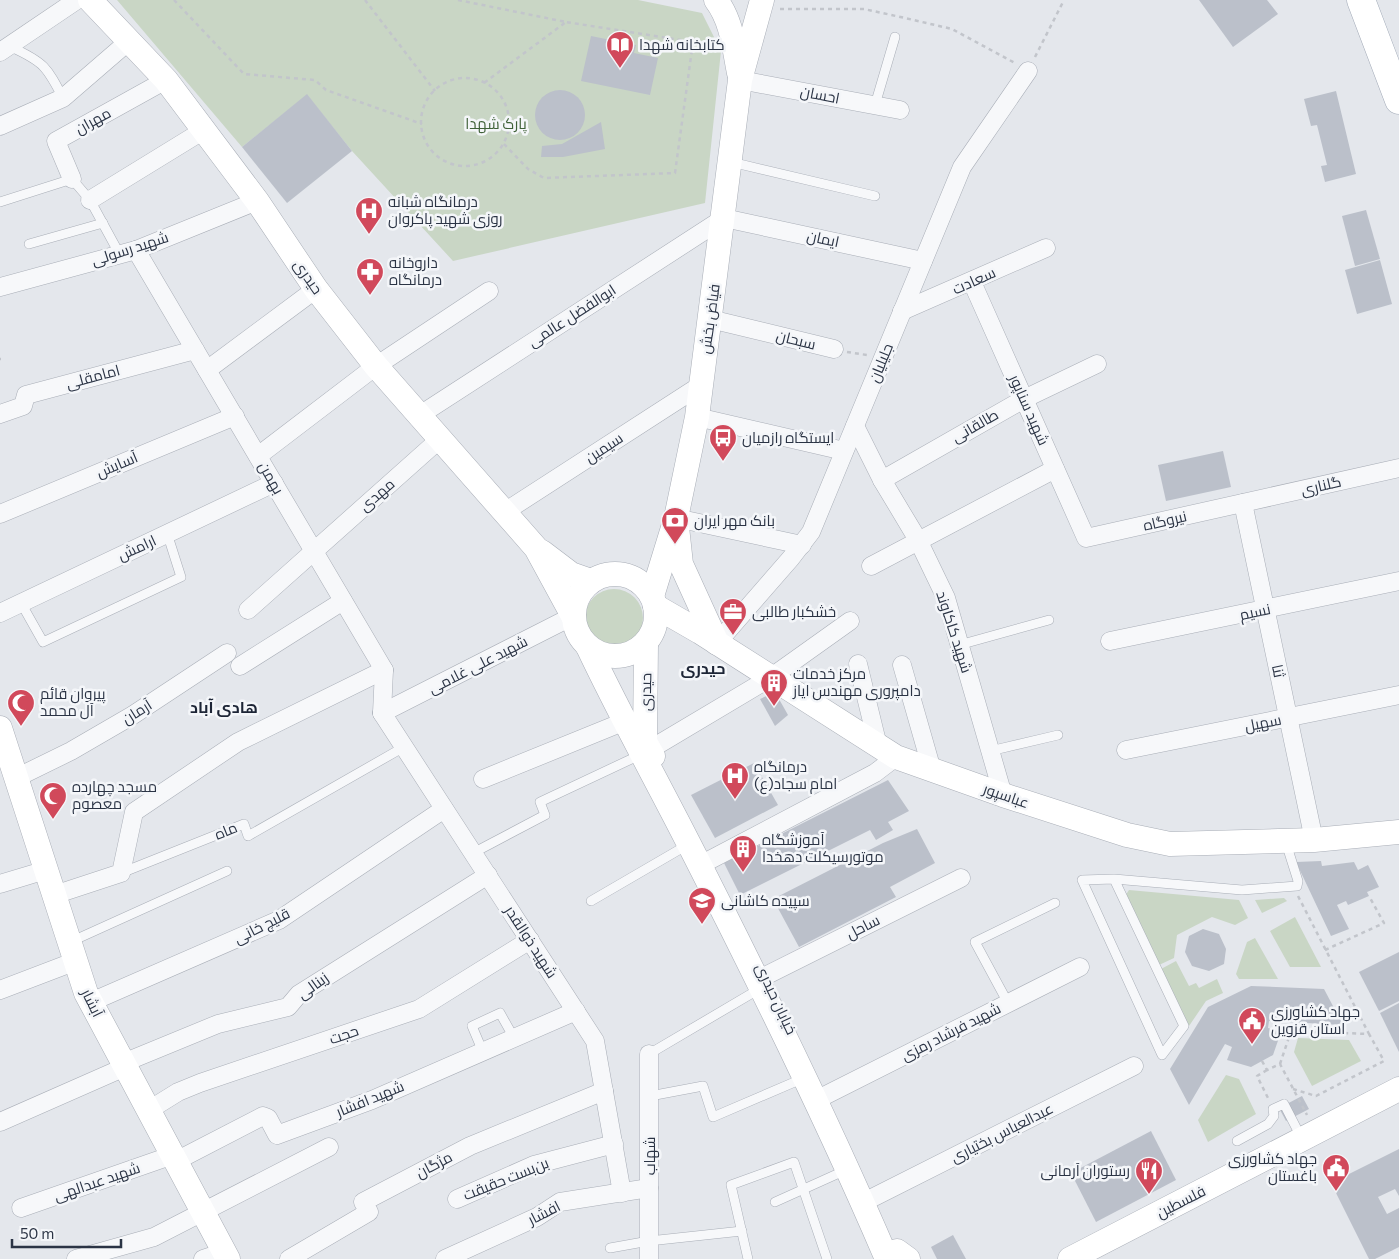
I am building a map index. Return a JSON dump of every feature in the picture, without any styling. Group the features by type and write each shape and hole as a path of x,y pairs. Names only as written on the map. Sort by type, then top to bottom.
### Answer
{"main road":[{"path":"1361,0 1399,100"}],"street":[{"path":"4,47 77,0"},
{"name":"حیدری","path":"90,0 166,80 257,201 316,289 376,366 506,511 536,548"},
{"path":"740,80 762,0"},
{"path":"723,3 731,32 740,80"},
{"path":"0,126 63,98 129,41"},
{"name":"جلیلیان","path":"717,643 802,545 811,532 962,167 1028,71"},
{"name":"مهران","path":"72,179 56,141 166,80"},
{"name":"احسان","path":"740,80 900,110"},
{"name":"فیاض بخش","path":"654,601 664,554 676,518 697,416 724,218 740,80"},
{"path":"90,200 204,130"},
{"name":"شهید رسولی","path":"1,282 128,252 257,201"},
{"name":"ایمان","path":"724,218 923,261"},
{"name":"ابوالفضل عالمی","path":"420,415 724,218"},
{"name":"سعادت","path":"902,312 1046,248"},
{"name":"بهمن","path":"128,252 196,350 384,670"},
{"name":"شهید سناپور","path":"972,282 1086,538"},
{"path":"207,370 316,289"},
{"path":"258,456 376,366 489,291"},
{"name":"سبحان","path":"710,319 834,349"},
{"name":"امامقلی","path":"0,414 23,406 26,394 196,350"},
{"name":"طالقانی","path":"882,480 1024,399 1098,364"},
{"name":"سیمین","path":"506,511 701,385"},
{"name":"آسایش","path":"0,514 234,416"},
{"path":"697,416 844,451"},
{"name":"شهید کاکاوند","path":"855,426 882,480 918,540 946,598 1003,795"},
{"name":"مهدی","path":"248,610 441,438"},
{"name":"گلناری","path":"1243,503 1399,468"},
{"path":"871,566 1055,469"},
{"name":"ارامش","path":"0,613 274,483"},
{"name":"نیروگاه","path":"1086,538 1243,503"},
{"name":"ثنا","path":"1243,503 1314,840"},
{"path":"717,643 681,564 676,518 802,545"},
{"path":"536,548 571,574 591,581"},
{"path":"536,548 573,616 578,633 588,647 623,722 644,748 770,678 850,621"},
{"path":"634,578 664,554"},
{"path":"573,616 576,602 582,590 591,581 612,574 634,578 645,586 654,601 656,619 653,632 636,651 624,656 612,657 599,654 588,647"},
{"name":"نسیم","path":"1110,641 1399,581"},
{"path":"240,666 343,601"},
{"name":"عباسپور","path":"654,601 770,678 887,752 1003,795 1127,835 1170,844 1314,840 1399,832"},
{"name":"شهید علی غلامی","path":"382,713 573,616"},
{"name":"حیدری","path":"644,748 646,642"},
{"name":"آرمان","path":"10,775 71,751 133,715 227,652"},
{"path":"706,862 875,773 887,752 858,664"},
{"path":"902,665 932,770"},
{"path":"121,873 134,812 238,742 384,670 382,713"},
{"name":"سهیل","path":"1126,750 1399,695"},
{"name":"شهید ذوالقدر","path":"382,713 595,1041 622,1193"},
{"path":"483,779 623,722"},
{"name":"آبشار","path":"0,728 10,775 46,870 72,951 91,1002 203,1213 218,1257"},
{"name":"خیابان حیدری","path":"644,748 689,844 822,1097 898,1257"},
{"name":"خیابان حیدری","path":"644,748 706,862 763,982 804,1078 848,1168 898,1257"},
{"name":"قلیچ خانی","path":"91,1002 279,920 444,809"},
{"path":"0,884 46,870"},
{"name":"ماه","path":"54,895 121,873"},
{"name":"زینالی","path":"0,1122 218,1024 288,1007 299,994 488,876"},
{"name":"ساحل","path":"763,982 961,878"},
{"name":"حجت","path":"148,1110 178,1092 200,1083 420,1009 530,940"},
{"path":"0,990 72,951"},
{"name":"شهید فرشاد رمزی","path":"822,1097 1080,967"},
{"name":"شهید افشار","path":"174,1158 263,1116 268,1118 277,1135 372,1100 576,1011"},
{"name":"شهاب","path":"649,1054 649,1259"},
{"name":"عبدالعباس بختیاری","path":"870,1199 1134,1066"},
{"name":"فلسطین","path":"1070,1259 1399,1089"},
{"name":"مژگان","path":"289,1259 369,1212 363,1202 470,1146 604,1091"},
{"name":"فلسطین","path":"1092,1259 1399,1102"},
{"name":"بن‌بست حقیقت","path":"457,1199 534,1165 614,1144"},
{"path":"76,1259 154,1237 329,1147"},
{"name":"شهید عبدالهی","path":"21,1208 174,1158"},
{"name":"افشار","path":"445,1259 536,1217 560,1202 649,1188"}],"lane":[{"path":"874,105 895,37"},
{"path":"4,47 33,57 47,68 63,98"},
{"path":"731,162 875,196"},
{"path":"0,202 72,179 90,200 103,223 128,252"},
{"path":"28,244 103,223"},
{"path":"21,603 43,642 181,577 167,533"},
{"path":"959,645 1049,620"},
{"path":"990,750 1058,735"},
{"name":"ماه","path":"121,873 244,824 248,836 404,747"},
{"path":"473,853 545,815 540,802 644,748"},
{"path":"1114,879 1184,1026 1162,1055 1082,880 1114,879 1242,890 1297,886 1298,881 1285,841"},
{"path":"591,901 689,844"},
{"path":"72,951 226,871"},
{"path":"1008,1003 975,942 1055,903"},
{"path":"649,1054 763,982"},
{"path":"483,1052 472,1026 493,1016 500,1013 514,1038"},
{"path":"650,1096 703,1086 713,1117 804,1078"},
{"path":"1237,1141 1268,1124 1274,1116 1273,1108 1284,1104 1309,1136"},
{"path":"748,1259 731,1185 794,1162 827,1259"},
{"path":"775,1202 805,1190 848,1168"},
{"path":"610,1248 649,1241 742,1231"}],"path":[{"path":"174,0 244,74 315,80 326,90 422,124"},
{"path":"365,0 435,91"},
{"path":"458,0 566,22 693,42 675,173 544,178 528,169 504,144"},
{"path":"1028,71 1064,0"},
{"path":"484,82 566,22"},
{"path":"458,79 472,79 484,82 504,100 509,115 509,130 504,144 494,156 481,164 466,166 451,164 438,157 428,145 422,131 422,124 422,116 427,101 435,91 446,83 458,79"},
{"name":"سبحان","path":"834,349 883,358"},
{"path":"1286,1095 1294,1090 1316,1096 1384,1061 1292,886"},
{"path":"1325,950 1384,923 1369,896"},
{"path":"1309,1136 1294,1090 1280,1064 1291,1031 1369,1034"},
{"path":"1262,1061 1267,1070"},
{"path":"1270,1103 1257,1076 1280,1064"}],"green space":[{"name":"پارک شهدا","path":"117,0 638,0 702,13 721,51 705,203 453,261 352,151 307,95 242,147"},
{"path":"614,589 630,594 638,602 643,618 638,634 630,642 614,647 598,642 590,634 585,618 590,602 598,594"},
{"path":"1129,890 1239,900 1248,918 1235,925 1212,917 1177,935 1174,958 1159,965 1125,896"},
{"path":"1284,898 1287,901 1262,913 1255,900"},
{"path":"1295,917 1321,967 1290,967 1270,931"},
{"path":"1255,938 1278,979 1239,979 1236,974 1247,942"},
{"path":"1176,961 1189,986 1196,983 1199,988 1217,979 1223,993 1206,1001 1189,1026 1161,969"},
{"path":"1298,1038 1349,1040 1361,1061 1312,1086 1294,1052"},
{"path":"1226,1075 1239,1079 1256,1114 1208,1142 1198,1120"}],"building":[{"path":"1199,0 1267,0 1278,14 1233,47"},
{"name":"کتابخانه شهدا","path":"591,36 636,45 634,53 658,58 650,95 581,81"},
{"path":"565,90 578,97 584,105 584,125 578,133 570,139 555,140 542,133 536,125 535,110 542,97 550,91"},
{"path":"1336,91 1356,174 1325,182 1321,166 1327,165 1317,125 1311,126 1304,99"},
{"path":"307,94 352,151 287,203 242,147"},
{"path":"601,122 605,149 563,157 541,157 542,146 562,144"},
{"path":"1366,210 1380,259 1355,266 1342,216"},
{"path":"1380,260 1392,304 1357,314 1345,270"},
{"path":"1223,451 1231,487 1166,501 1158,465"},
{"name":"مرکز خدمات دامپروری مهندس ایاز","path":"775,692 788,715 775,726 760,699"},
{"name":"درمانگاه امام سجاد(ع)","path":"754,763 778,805 715,838 691,795"},
{"path":"888,780 909,811 888,822 893,830 876,840 870,830 740,895 724,863"},
{"path":"917,829 935,863 890,887 896,897 799,947 773,899 883,843"},
{"path":"1321,861 1322,866 1354,862 1358,870 1368,865 1379,887 1367,892 1369,896 1348,905 1346,901 1337,905 1349,929 1331,936 1296,862"},
{"path":"1203,929 1219,934 1226,949 1224,964 1209,971 1192,966 1185,952 1189,936"},
{"path":"1399,952 1399,1001 1379,1011 1359,972"},
{"name":"جهاد کشاورزی استان قزوین","path":"1251,986 1324,989 1343,1025 1269,1021 1268,1028 1281,1032 1273,1055 1251,1067 1227,1060 1232,1047 1225,1044 1189,1105 1170,1069 1208,1007"},
{"path":"1399,1003 1399,1052 1380,1013"},
{"path":"1302,1096 1309,1109 1286,1121 1279,1108"},
{"path":"1151,1131 1176,1180 1096,1222 1071,1173"},
{"path":"1399,1149 1399,1196 1395,1189 1378,1197 1387,1214 1399,1208 1399,1247 1375,1259 1369,1259 1331,1183"},
{"path":"953,1235 966,1259 937,1259 931,1247"}],"place":[{"name":"کتابخانه شهدا","path":"620,69"},
{"name":"درمانگاه شبانه روزی شهید پاکروان","path":"369,235"},
{"name":"داروخانه درمانگاه","path":"370,296"},
{"name":"ایستگاه رازمیان","path":"723,462"},
{"name":"بانک مهر ایران","path":"675,545"},
{"name":"خشکبار طالبی","path":"733,636"},
{"name":"مرکز خدمات دامپروری مهندس ایاز","path":"774,707"},
{"name":"پیروان قائم آل محمد","path":"21,727"},
{"name":"درمانگاه امام سجاد(ع)","path":"735,800"},
{"name":"مسجد چهارده معصوم","path":"53,820"},
{"name":"آموزشگاه موتورسیکلت دهخدا","path":"743,873"},
{"name":"سپیده کاشانی","path":"702,925"},
{"name":"جهاد کشاورزی استان قزوین","path":"1252,1045"},
{"name":"جهاد کشاورزی باغستان","path":"1336,1192"},
{"name":"رستوران آرمانی","path":"1149,1195"}],"district":[{"name":"حیدری","path":"703,668"},
{"name":"هادی آباد","path":"224,707"}]}
